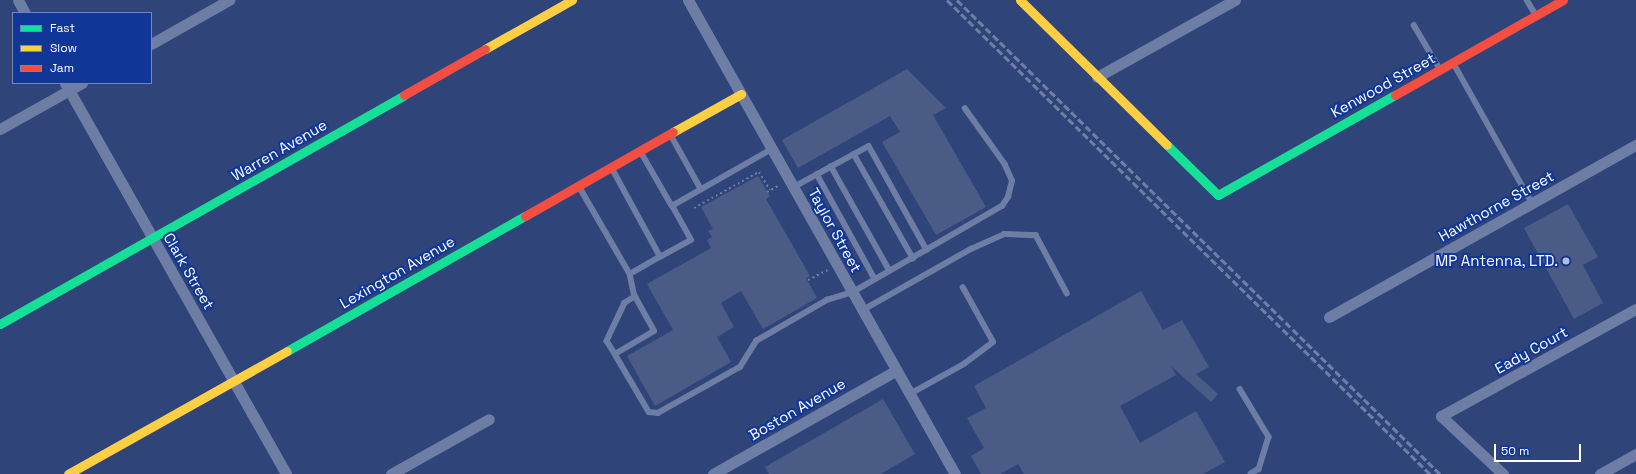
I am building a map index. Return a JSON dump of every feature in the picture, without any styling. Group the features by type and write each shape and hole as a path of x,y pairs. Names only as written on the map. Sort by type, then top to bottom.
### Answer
{"street":[{"path":"18,0 24,12"},
{"path":"152,43 229,0"},
{"name":"Warren Avenue","path":"0,324 572,0"},
{"name":"Taylor Street","path":"688,0 956,474"},
{"path":"1020,0 1097,77 1234,0"},
{"name":"Kenwood Street","path":"1097,77 1218,195 1563,0"},
{"path":"0,129 67,87 78,84"},
{"name":"Clark Street","path":"67,87 286,474"},
{"name":"Lexington Avenue","path":"68,474 740,94"},
{"name":"Hawthorne Street","path":"1329,317 1636,145"},
{"name":"Eady Court","path":"1503,474 1441,416 1636,310"},
{"name":"Boston Avenue","path":"713,474 896,370"},
{"path":"391,474 489,419"},
{"path":"1600,474 1636,454"}],"lane":[{"path":"1527,0 1536,15"},
{"path":"1414,25 1440,69"},
{"path":"1452,62 1532,203"},
{"path":"635,297 625,303 607,341 649,412 658,413 740,367 756,341 826,300 853,292 1002,206 1008,197 1012,181 1005,165 965,108"},
{"path":"670,133 701,189"},
{"path":"794,187 869,146 927,250"},
{"path":"672,206 772,149"},
{"path":"630,274 691,240 640,150"},
{"path":"854,154 913,258"},
{"path":"831,166 890,271"},
{"path":"611,167 660,258"},
{"path":"817,174 875,279"},
{"path":"579,185 630,274 635,297 654,331 615,354"},
{"path":"863,310 971,249 1004,234 1036,235 1067,293"},
{"path":"910,394 964,364 993,342 963,288"},
{"path":"1240,389 1269,437 1259,469 1251,474"}],"path":[{"path":"694,208 759,172 769,191 780,185"},
{"path":"808,280 828,270"}],"building":[{"path":"907,69 946,108 933,115 986,207 936,235 882,142 900,132 890,116 798,168 782,140"},
{"path":"758,176 770,196 766,199 810,276 806,278 817,298 763,329 741,291 721,303 734,327 717,337 731,362 655,406 627,356 673,330 647,284 711,248 707,240 712,237 708,231 713,229 701,207"},
{"name":"MP Antenna, LTD.","path":"1568,204 1598,257 1583,265 1603,303 1574,319 1524,228"},
{"path":"1141,291 1163,330 1182,320 1209,367 1196,374 1218,394 1211,402 1171,366 1176,375 1120,406 1140,443 1196,411 1225,462 1203,474 1024,474 1018,464 1000,474 981,474 971,456 984,448 967,418 986,408 974,386"},
{"path":"883,399 915,454 881,474 769,474 765,467"}],"railway":[{"path":"947,0 1430,474"},
{"path":"957,0 1440,474"}],"traffic: fast":[{"path":"0,324 404,95"},
{"path":"1167,145 1218,195 1395,95"},
{"path":"287,351 525,216"}],"traffic: slow":[{"path":"485,49 572,0"},
{"path":"1020,0 1167,145"},
{"path":"673,132 741,94"},
{"path":"68,474 287,351"}],"traffic: jam":[{"path":"1395,95 1563,0"},
{"path":"404,95 485,49"},
{"path":"525,216 673,132"}],"place":[{"name":"MP Antenna, LTD.","path":"1566,261"}]}
